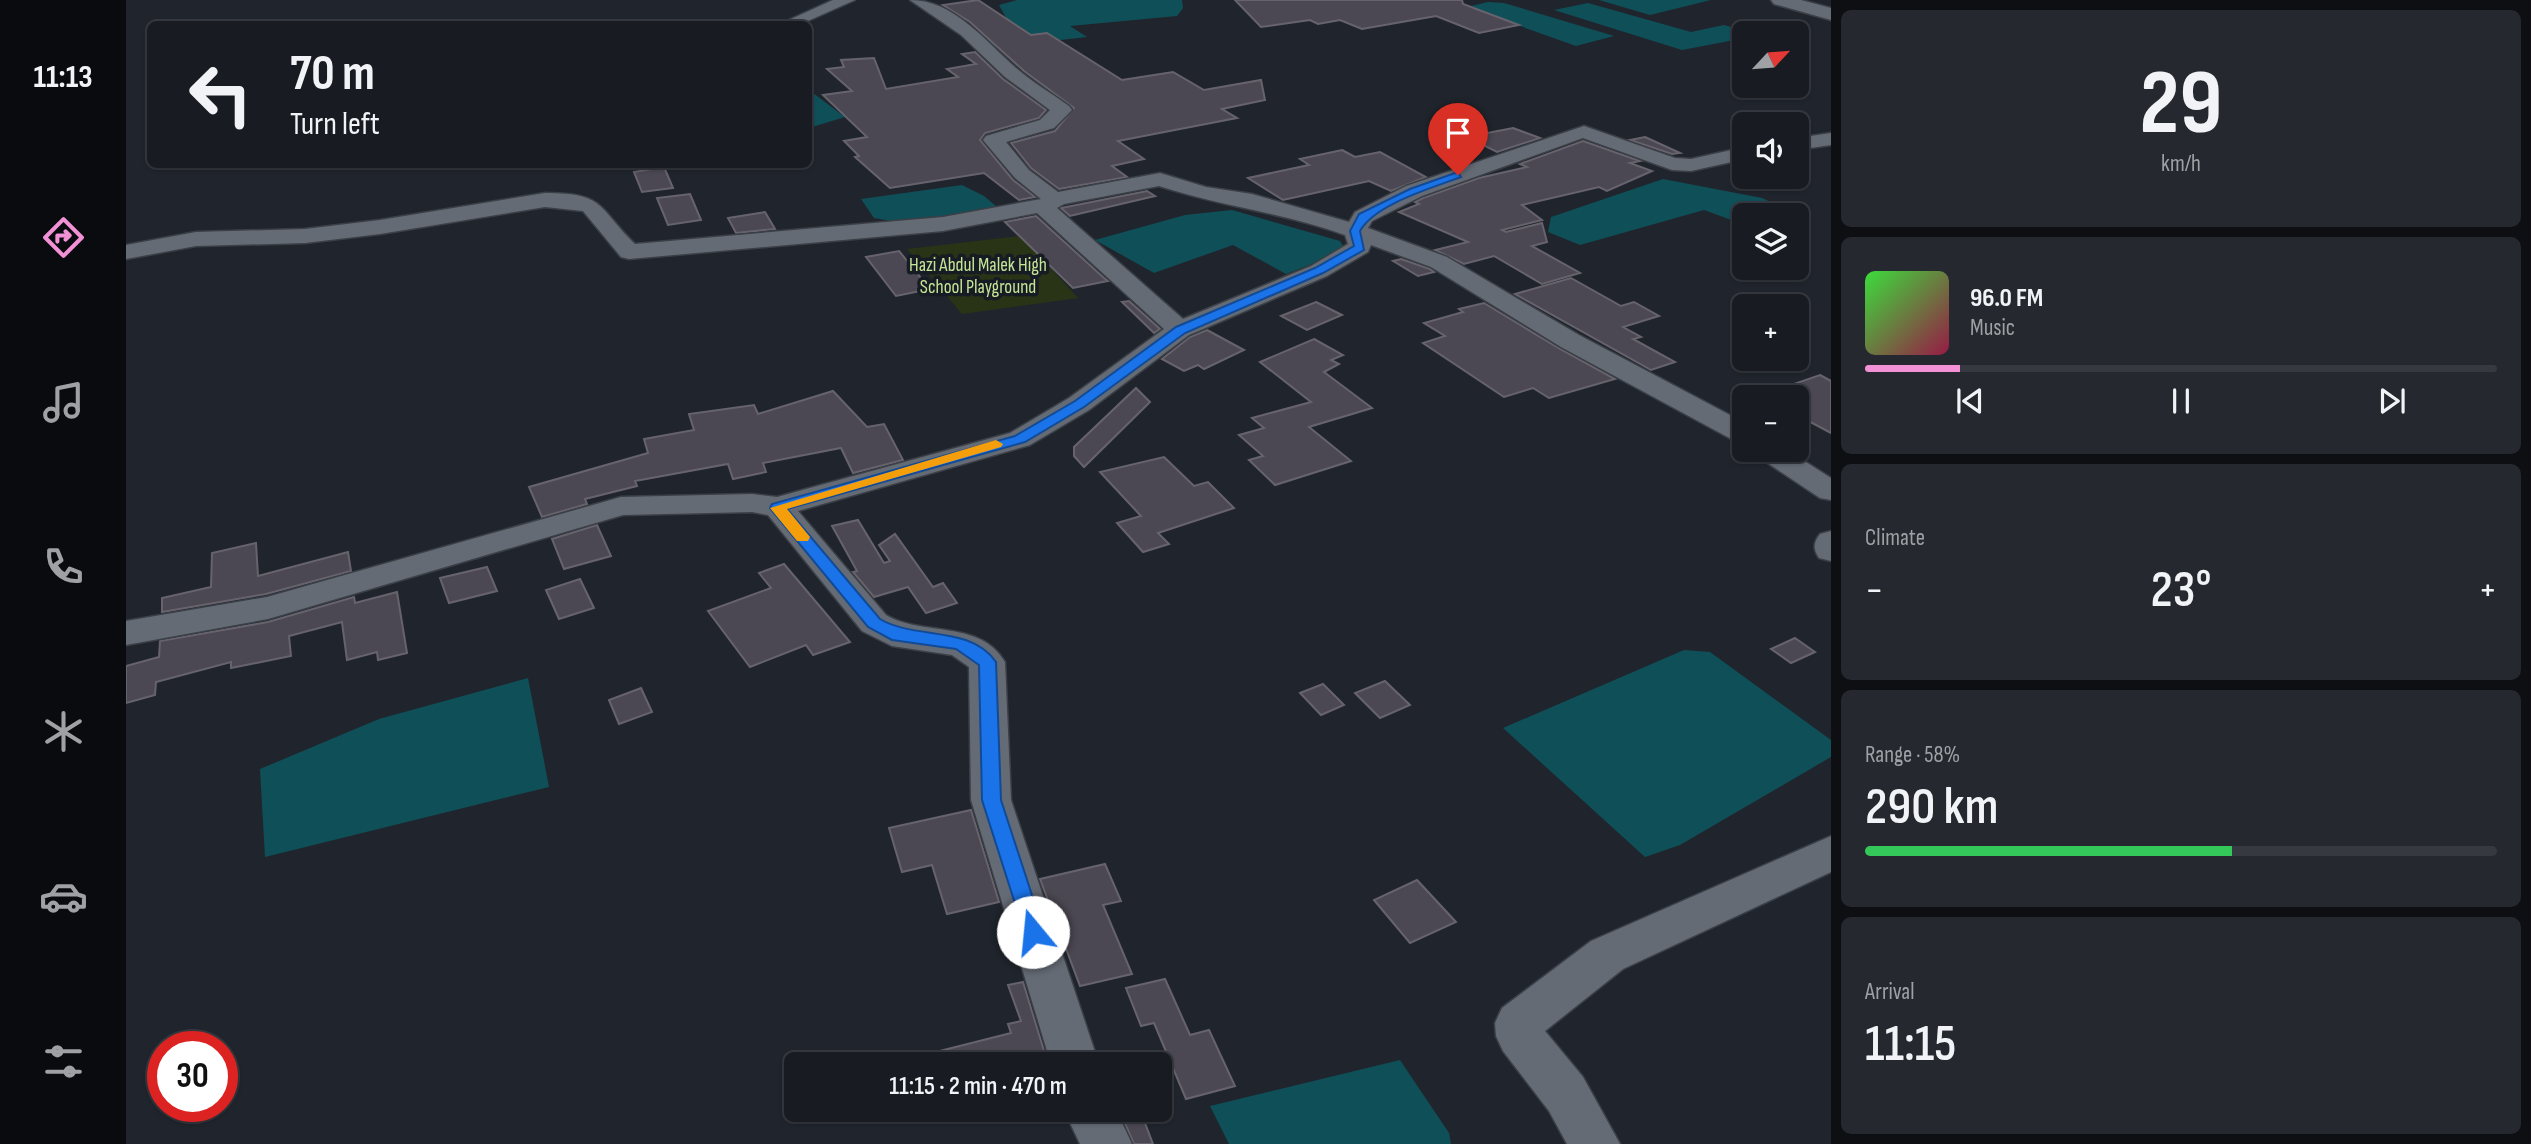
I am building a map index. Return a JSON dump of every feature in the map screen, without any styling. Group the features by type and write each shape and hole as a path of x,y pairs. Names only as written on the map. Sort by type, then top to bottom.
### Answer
{"main road":[{"path":"1780,0 1831,14"}],"street":[{"path":"795,21 847,0"},
{"path":"918,0 967,31 1011,73 1062,110 1047,124 993,140 1048,202 1180,330"},
{"path":"126,633 268,608 621,506 752,503 778,508 1020,439 1079,404 1180,330 1319,271 1360,247 1355,231 1363,217 1414,191 1584,132 1672,164 1691,165 1732,156"},
{"path":"1809,142 1831,139"},
{"path":"126,252 196,239 305,236 380,227 545,200 574,198 589,202 629,252 943,224 1160,179 1202,193 1293,211 1439,262 1570,341 1732,428"},
{"path":"1786,462 1831,491"},
{"path":"778,508 874,623 892,634 961,644 987,662 992,800 1071,1052"},
{"path":"1831,541 1831,551"},
{"path":"1595,1144 1566,1094 1520,1036 1519,1023 1606,955 1831,853"},
{"path":"1095,1122 1107,1144"}],"green space":[{"name":"Hazi Abdul Malek High School Playground","path":"1021,236 1078,298 962,314 907,249"}],"water":[{"path":"1017,0 1182,0 1183,8 1177,16 1070,26 1087,37 989,48 973,33 1013,30 999,5"},
{"path":"1599,0 1711,0 1650,15"},
{"path":"1488,2 1504,3 1614,36 1576,46 1467,7"},
{"path":"1588,3 1691,32 1724,25 1732,27 1732,40 1682,50 1554,10"},
{"path":"812,92 845,117 812,127"},
{"path":"1663,179 1762,198 1772,203 1732,203 1732,220 1704,210 1580,245 1548,232 1551,217"},
{"path":"962,185 984,196 997,207 984,215 891,221 874,218 861,199"},
{"path":"1232,210 1340,241 1346,251 1286,274 1233,245 1154,273 1095,240 1185,215"},
{"path":"1684,650 1710,652 1831,740 1831,757 1680,845 1645,857 1503,728"},
{"path":"528,678 549,787 265,857 260,769 379,719"},
{"path":"1400,1060 1449,1133 1451,1144 1229,1144 1210,1106"}],"building":[{"path":"978,0 1031,35 1047,33 1122,80 1173,72 1204,90 1261,80 1265,100 1222,109 1237,118 1118,141 1144,159 1112,166 1127,177 1059,189 1031,168 1011,143 1055,131 1074,108 1024,71 970,22 943,5"},
{"path":"1235,0 1462,0 1463,4 1519,25 1479,33 1436,16 1362,29 1340,20 1318,24 1310,20 1261,27"},
{"path":"975,52 1003,79 1046,110 1039,118 985,133 980,140 1013,180 1035,197 1019,200 984,173 890,188 855,157 859,156 844,141 867,137 823,95 852,91 827,69 844,67 841,60 874,58 886,89 958,77 947,69 976,64 962,54"},
{"path":"1513,128 1540,138 1497,152 1467,137"},
{"path":"1645,137 1680,153 1672,154 1630,140"},
{"path":"1583,141 1640,161 1630,163 1652,171 1607,191 1599,187 1522,205 1542,220 1502,230 1506,232 1542,223 1547,242 1532,246 1580,273 1542,284 1494,256 1464,264 1435,250 1468,242 1399,212 1419,204 1415,202 1423,198 1479,178 1527,167 1520,164"},
{"path":"1342,150 1355,157 1380,152 1426,177 1391,191 1369,181 1283,200 1248,178 1309,165 1300,159"},
{"path":"664,168 673,188 642,192 634,172"},
{"path":"1147,191 1155,196 1070,216 1061,208"},
{"path":"690,194 701,220 668,225 657,198"},
{"path":"765,212 775,229 736,233 728,218"},
{"path":"1036,216 1108,281 1073,288 1005,222"},
{"path":"899,251 930,289 896,296 866,257"},
{"path":"1401,259 1434,272 1418,276 1393,261"},
{"path":"1571,278 1621,306 1634,302 1659,316 1623,327 1641,337 1633,339 1675,362 1651,370 1515,294"},
{"path":"1129,301 1160,329 1154,333 1122,302"},
{"path":"1316,302 1342,315 1307,330 1281,316"},
{"path":"1484,303 1615,379 1549,398 1533,388 1504,397 1423,343 1445,336 1424,323 1463,312 1459,309"},
{"path":"1207,330 1244,350 1204,369 1198,365 1184,371 1162,359 1190,337"},
{"path":"1314,339 1343,355 1331,360 1339,364 1324,372 1372,408 1309,427 1351,461 1275,485 1249,460 1263,456 1239,435 1264,428 1252,418 1311,402 1260,362"},
{"path":"1820,375 1831,381 1831,433 1809,421 1809,385 1791,385"},
{"path":"1136,388 1150,402 1084,467 1074,456 1074,447"},
{"path":"833,391 867,427 884,424 903,460 853,473 841,448 763,463 766,472 733,479 728,464 635,481 637,486 585,499 587,504 542,517 529,487 648,453 644,439 694,430 689,414 754,405 758,414"},
{"path":"1164,457 1194,486 1208,482 1234,508 1158,533 1169,544 1143,552 1117,523 1141,516 1100,472"},
{"path":"858,520 884,563 890,561 879,545 895,534 933,587 943,583 957,603 926,613 908,587 874,597 853,572 857,571 832,526"},
{"path":"597,525 611,556 564,569 552,539"},
{"path":"256,543 258,576 348,552 351,571 266,594 162,612 162,598 211,587 212,553"},
{"path":"784,564 850,642 813,655 806,645 750,667 708,611 771,588 759,573"},
{"path":"487,567 497,591 449,603 440,578"},
{"path":"580,579 594,608 559,619 546,590"},
{"path":"397,592 407,653 378,660 377,652 347,660 342,622 289,636 291,656 231,668 231,662 156,682 155,695 126,703 126,666 159,657 160,641 268,622 354,597 355,603"},
{"path":"1795,638 1815,652 1791,663 1771,649"},
{"path":"1385,681 1410,705 1380,718 1355,693"},
{"path":"1323,684 1344,705 1321,715 1300,693"},
{"path":"641,688 652,712 619,724 609,700"},
{"path":"971,810 999,902 947,914 932,865 902,872 889,828"},
{"path":"1105,864 1121,901 1103,905 1132,974 1080,986 1040,879"},
{"path":"1417,880 1456,922 1410,943 1374,900"},
{"path":"1165,979 1190,1035 1209,1030 1235,1086 1186,1099 1172,1066 1172,1052 1166,1052 1154,1023 1141,1026 1126,988"},
{"path":"1023,982 1044,1052 936,1052 1011,1033 1008,1024 1021,1021 1008,985"},
{"path":"1124,1122 1145,1122 1153,1144 1134,1144"}],"slow traffic":[{"path":"803,537 778,508 996,444"}],"route":[{"path":"1033,932 992,800 987,662 961,644 892,634 874,623 778,508 1020,439 1079,404 1180,330 1245,300 1319,271 1360,247 1355,231 1363,217 1414,191 1458,175"}]}
